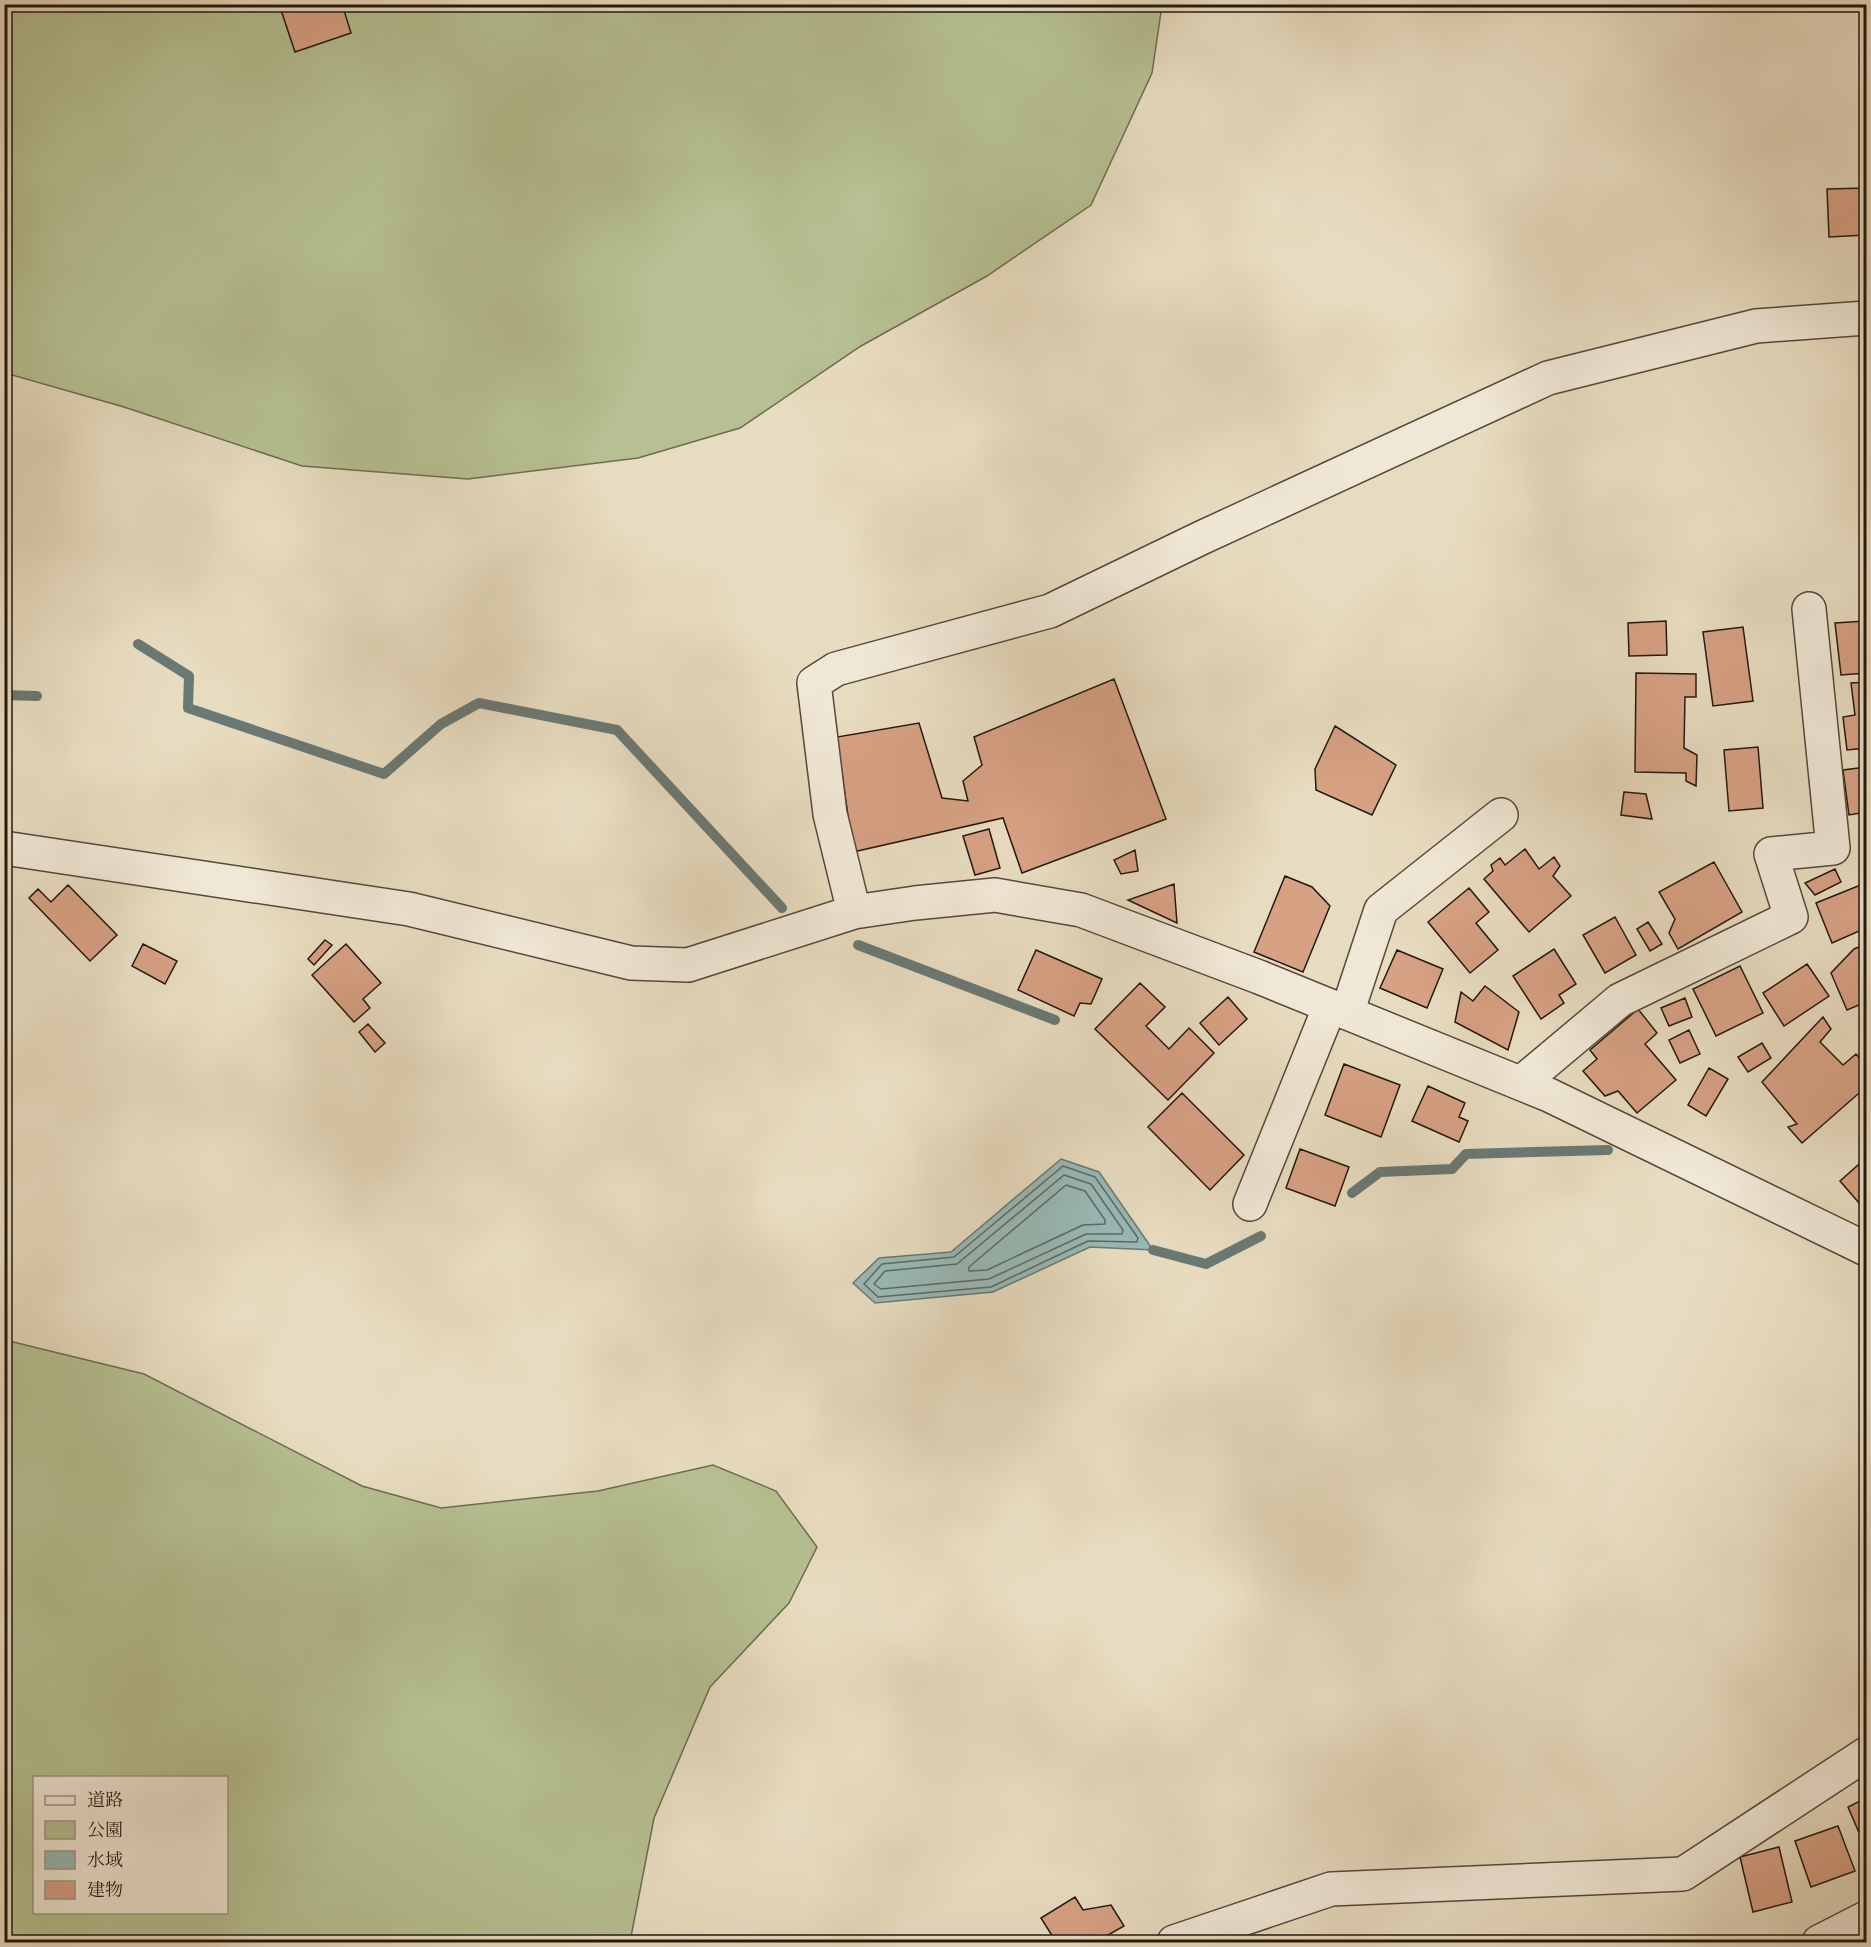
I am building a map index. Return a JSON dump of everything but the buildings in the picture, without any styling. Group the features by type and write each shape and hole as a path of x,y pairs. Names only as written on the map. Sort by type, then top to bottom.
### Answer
{"street":[{"path":"854,912 830,814 814,683 836,669 1050,611 1201,538 1548,378 1756,326 1866,318"},
{"path":"1521,1083 1620,1000 1791,917 1771,854 1833,848 1809,609"},
{"path":"1250,1204 1339,1009 1381,910 1501,815"},
{"path":"4,848 409,909 631,963 688,965 854,912 915,903 995,896 1081,910 1339,1009 1521,1083 1866,1250"},
{"path":"1174,1942 1331,1889 1683,1874 1866,1754"},
{"path":"1819,1942 1866,1918"}],"green space":[{"path":"4,5 1162,5 1152,73 1091,205 987,276 861,346 740,428 638,458 468,479 302,466 124,407 5,373"},
{"path":"5,1340 144,1374 362,1486 441,1508 598,1491 713,1465 776,1491 817,1547 789,1603 710,1687 654,1818 630,1942 5,1942"}],"water":[{"path":"1061,1159 1099,1172 1153,1250 1090,1247 993,1292 875,1303 853,1283 879,1258 951,1252"},
{"path":"1341,1939 1534,1939 1534,1942 1331,1942"}],"waterway":[{"path":"138,644 189,676 188,708 384,774 441,724 479,703 617,730 782,908"},
{"path":"4,695 37,696"},
{"path":"858,945 1055,1020"},
{"path":"1352,1193 1380,1172 1452,1169 1466,1154 1608,1150"},
{"path":"1153,1250 1206,1264 1261,1236"}]}
